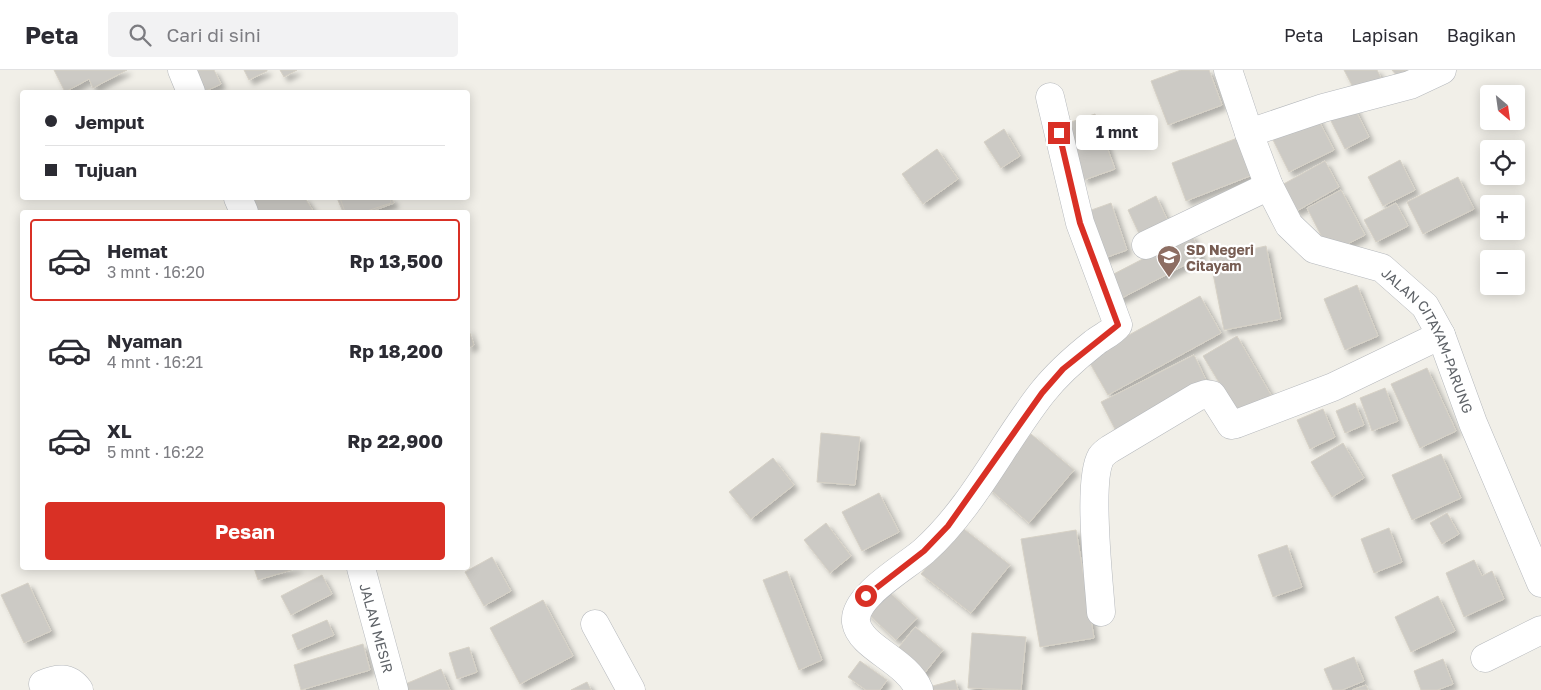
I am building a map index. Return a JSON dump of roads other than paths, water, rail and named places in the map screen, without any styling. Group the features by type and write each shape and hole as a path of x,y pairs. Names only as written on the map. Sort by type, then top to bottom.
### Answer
{"street":[{"path":"182,70 191,90"},
{"name":"JALAN CITAYAM-PARUNG","path":"1228,70 1248,133 1269,186 1289,225 1314,249 1382,268 1425,306 1441,335 1473,423 1541,583"},
{"path":"1248,133 1323,108 1410,85 1442,70"},
{"path":"919,690 916,682 898,662 872,646 864,638 856,624 856,609 866,596 924,551 948,526 1042,393 1063,369 1118,325 1080,223 1050,97"},
{"path":"1146,245 1269,186"},
{"path":"1101,612 1095,531 1096,485 1097,469 1102,456 1110,449 1197,396 1212,395 1227,420 1231,424 1236,424 1333,387 1441,335"},
{"name":"JALAN MESIR","path":"362,570 394,690"},
{"path":"596,624 630,690"},
{"path":"1485,658 1541,630"},
{"path":"43,684 61,678 72,682 79,690"}],"place":[{"name":"SD Negeri Citayam","path":"1169,278"}]}
